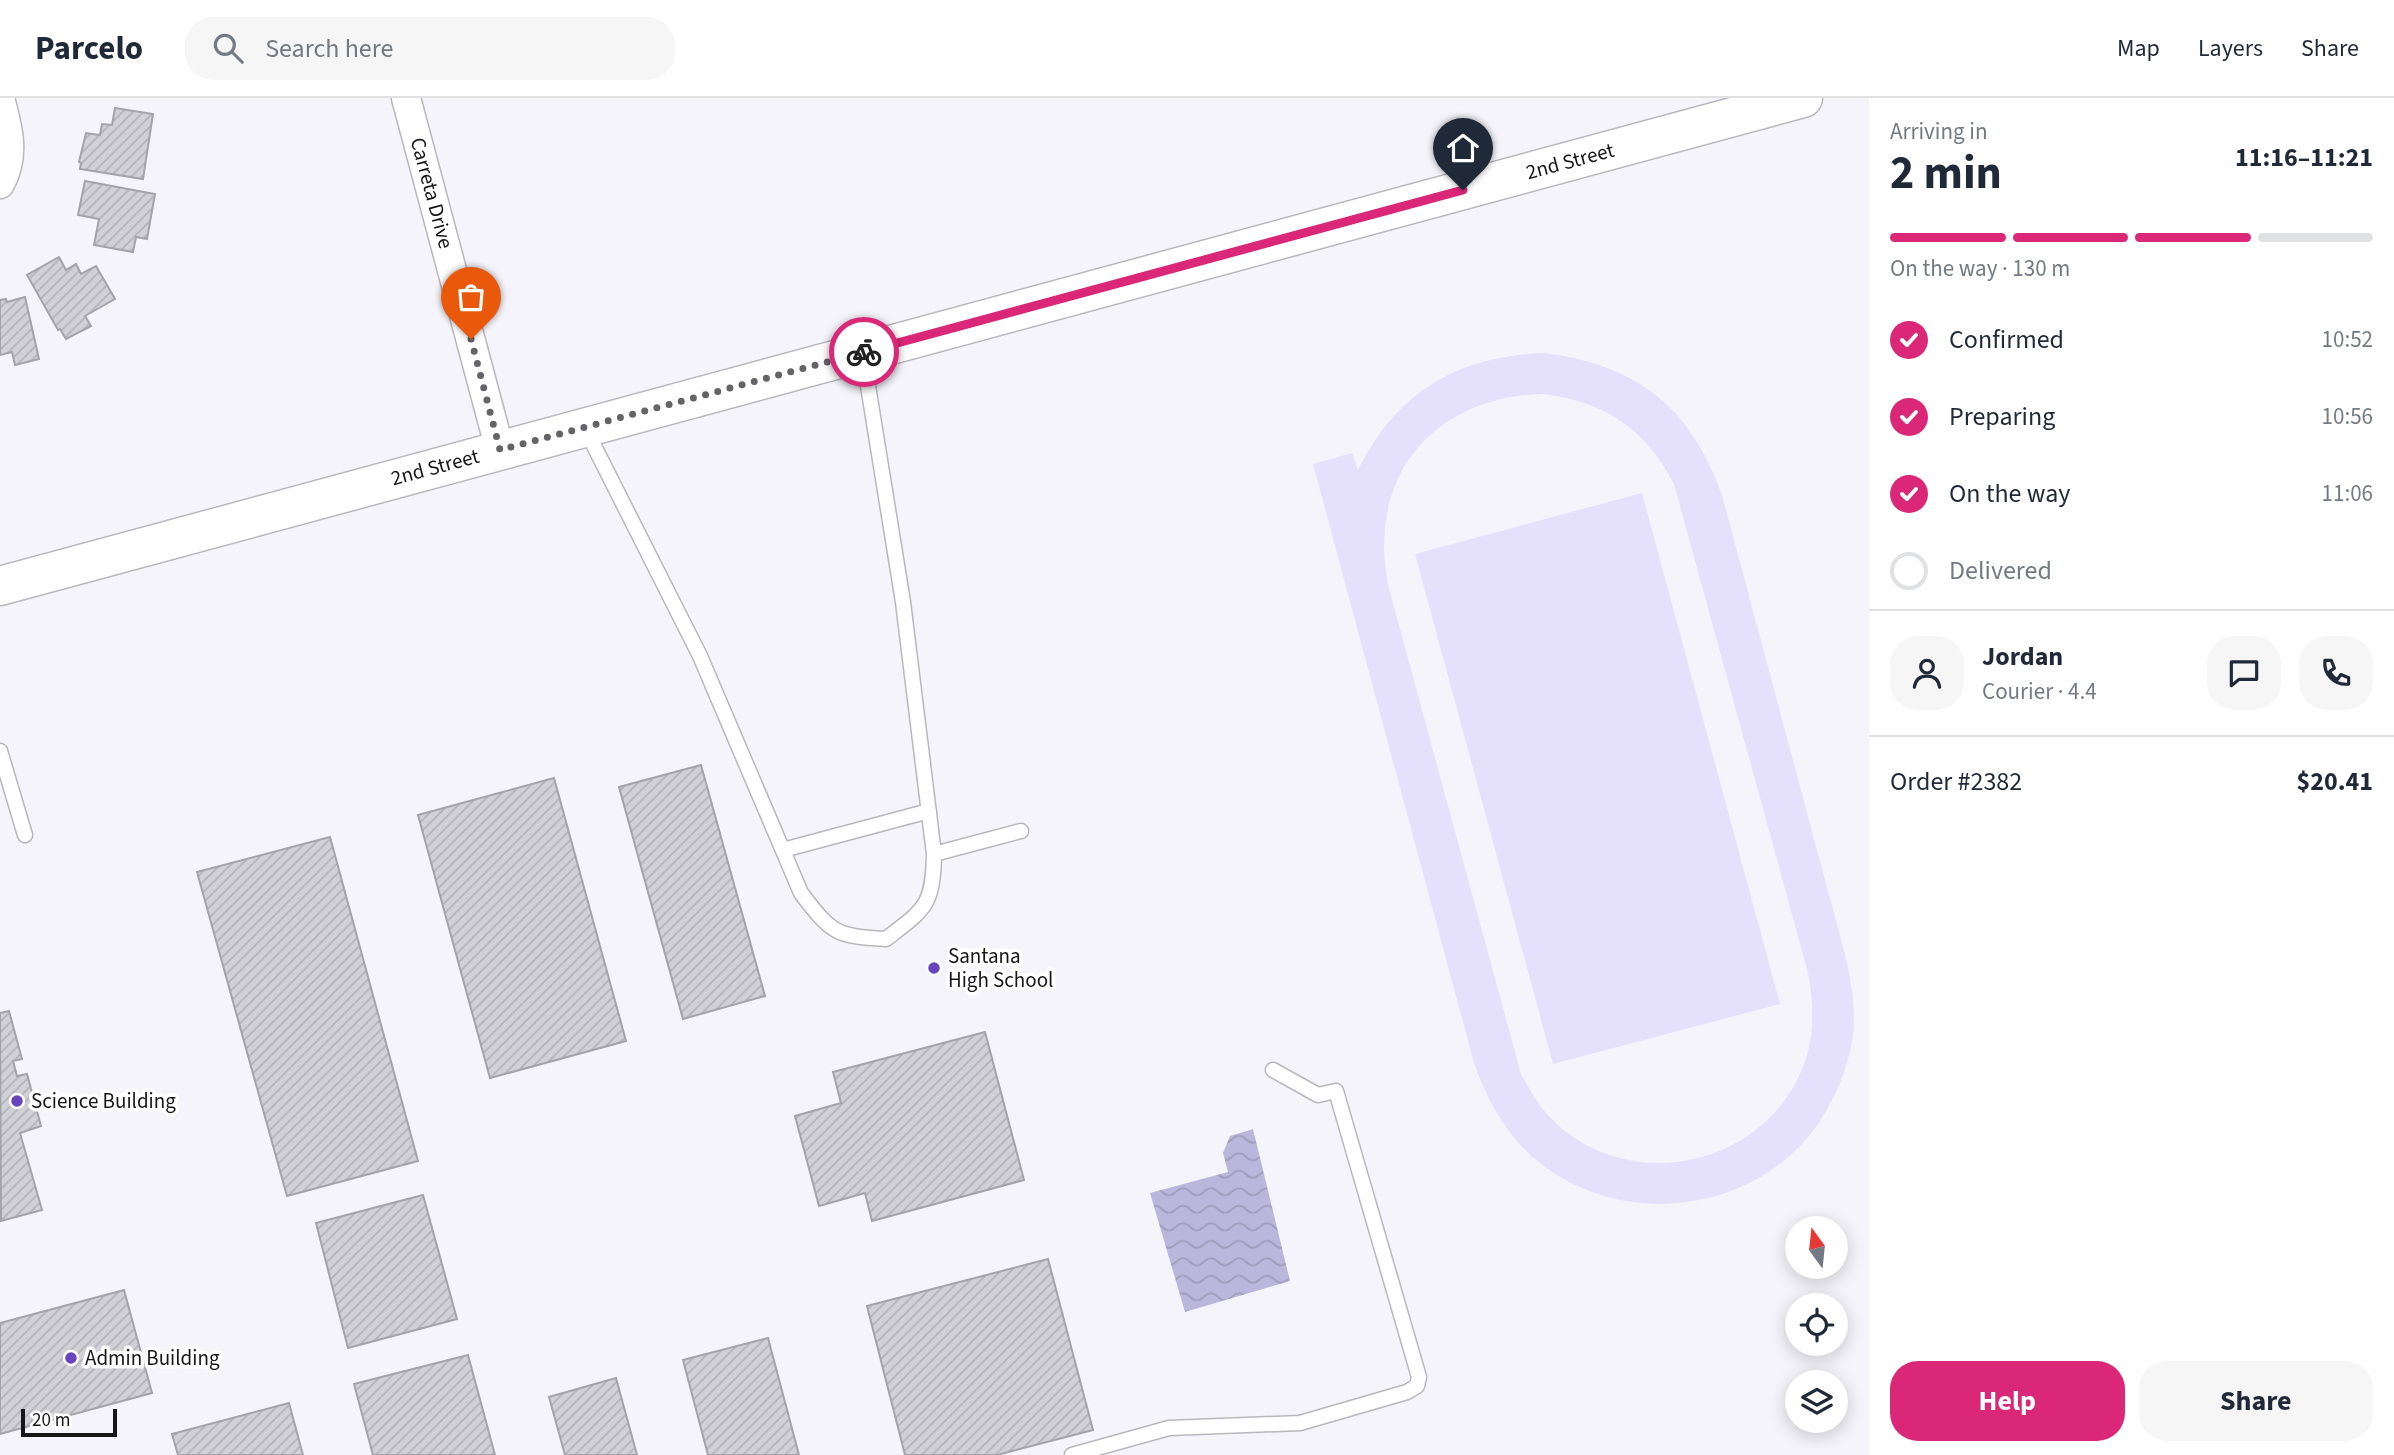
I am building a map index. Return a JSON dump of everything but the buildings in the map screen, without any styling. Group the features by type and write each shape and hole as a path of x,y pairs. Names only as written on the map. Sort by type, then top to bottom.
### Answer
{"street":[{"path":"0,98 10,149 6,174 0,184"},
{"name":"Carreta Drive","path":"406,98 500,450"},
{"name":"2nd Street","path":"0,586 1803,98"}],"lane":[{"path":"585,427 701,656 801,893 823,922 848,937 886,939 922,911 933,885 934,854 903,602 863,352"},
{"path":"0,751 25,835"},
{"path":"783,850 929,811"},
{"path":"934,854 1021,831"},
{"path":"1072,1455 1169,1428 1300,1423 1408,1392 1417,1385 1419,1377 1336,1091 1318,1095 1273,1070"}],"shaded area":[{"path":"1545,353 1578,359 1633,380 1677,415 1694,437 1709,464 1722,495 1847,962 1854,1013 1851,1048 1838,1088 1818,1124 1792,1154 1760,1177 1725,1193 1688,1202 1649,1204 1611,1198 1574,1184 1528,1153 1508,1130 1492,1105 1474,1063 1313,464 1352,453 1358,470 1374,442 1412,399 1434,383 1458,371 1484,361","holes":["1543,394 1604,411 1621,421 1650,447 1674,484 1810,985 1810,1044 1803,1067 1783,1102 1756,1129 1724,1149 1688,1160 1650,1163 1613,1156 1578,1140 1547,1114 1521,1074 1388,585 1384,546 1388,510 1399,477 1416,450 1440,427 1469,410 1504,399"]},
{"path":"1642,493 1780,1004 1553,1064 1415,554"}],"water":[{"path":"1253,1129 1290,1281 1185,1312 1150,1193 1228,1172 1223,1153 1230,1136"}],"way so far":[{"path":"471,339 500,450 864,352"}],"place":[{"name":"Santana High School","path":"934,968"},
{"name":"Science Building","path":"17,1101"},
{"name":"Admin Building","path":"71,1358"}],"route":[{"path":"864,352 1463,190"}]}
